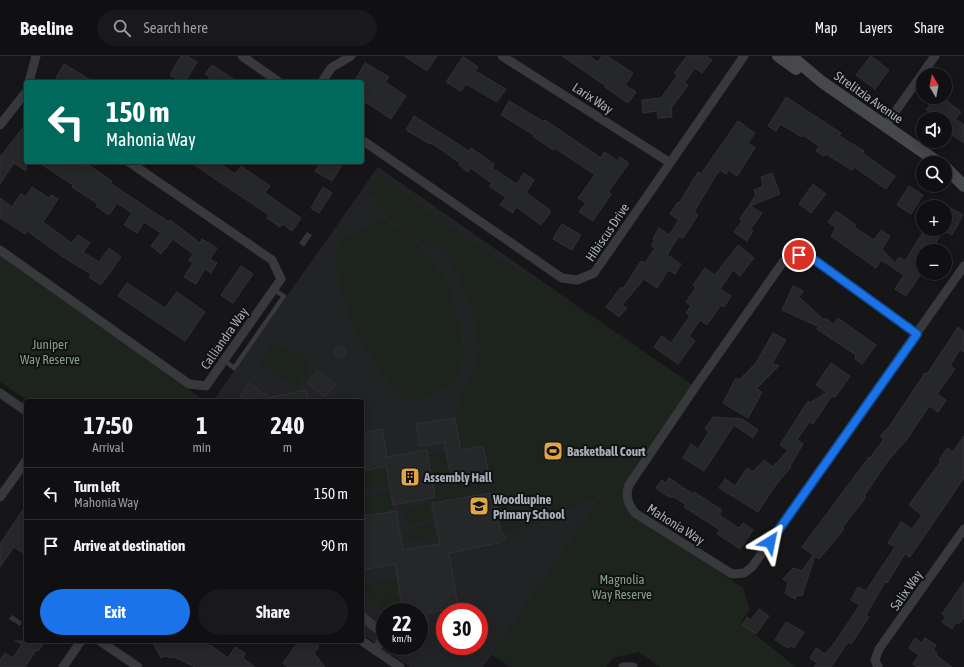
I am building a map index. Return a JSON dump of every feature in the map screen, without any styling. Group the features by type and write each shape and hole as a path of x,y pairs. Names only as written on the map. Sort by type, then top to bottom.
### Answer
{"street":[{"path":"30,80 36,56"},
{"path":"242,56 276,80"},
{"path":"323,80 331,68 351,56"},
{"name":"Larix Way","path":"502,56 669,162"},
{"name":"Hibiscus Drive","path":"364,141 562,278 578,280 594,273 669,162 744,56"},
{"name":"Strelitzia Avenue","path":"778,56 799,70 822,82"},
{"name":"Strelitzia Avenue","path":"791,56 822,82 929,156"},
{"path":"885,126 935,56"},
{"path":"0,125 24,95"},
{"name":"Calliandra Way","path":"0,250 189,384 206,386 281,279 272,260 132,164"},
{"path":"952,171 964,176"},
{"path":"952,173 964,186"},
{"name":"Mahonia Way","path":"917,334 816,261 799,255 783,262 629,485 626,493 630,507 635,513 732,574 744,573 752,567 917,334 964,266"},
{"path":"0,393 24,410"},
{"path":"0,497 24,464"},
{"name":"Salix Way","path":"878,667 875,660 880,649 964,529"},
{"path":"364,618 376,628"},
{"path":"364,642 400,667"},
{"path":"63,667 80,643"},
{"path":"103,643 138,667"},
{"path":"623,667 633,667"}],"shaded area":[{"name":"Woodlupine Primary School","path":"378,167 685,381 483,667 410,667 393,655 428,655 428,603 376,603 376,644 364,635 364,399 214,399"},
{"path":"307,232 312,235 304,247 299,243"},
{"path":"12,615 22,622 20,626 9,619"}],"green space":[{"name":"Magnolia Way Reserve","path":"379,173 424,209 488,253 569,300 697,388 629,492 635,513 743,588 750,609 741,622 742,624 796,667 660,667 639,652 613,658 606,667 511,667 491,655 606,491 532,526 501,532 497,506 492,507 490,493 432,503 435,497 427,455 446,452 452,481 489,474 483,446 461,450 455,418 463,390 472,374 480,350 470,303 461,280 445,250 425,245 402,226 388,218 380,208 375,207 375,198 370,196 364,197"},
{"path":"381,220 403,232 423,250 447,281 460,326 463,353 456,382 416,401 393,386 383,375 373,360 355,327 338,275 337,257 340,239"},
{"name":"Juniper Way Reserve","path":"0,254 202,399 25,399 0,382"},
{"path":"275,341 311,365 297,387 260,363"},
{"path":"386,466 390,486 364,490 364,471"},
{"path":"391,492 393,511 364,516 364,497"},
{"path":"429,504 432,519 408,524 405,508"},
{"path":"433,525 435,536 411,540 409,529"},
{"path":"397,579 401,603 376,604 364,594 364,585"}],"building":[{"path":"181,56 187,56 197,62 186,80 178,80 170,75"},
{"path":"404,56 437,56 427,71"},
{"path":"562,56 589,56 598,62 602,56 607,56 633,73 625,85 636,92 628,103"},
{"path":"687,56 706,56 712,60 702,73 695,68 684,83 688,85 671,108 672,117 658,118 657,111 643,113 642,100 661,98 677,76 674,73"},
{"path":"871,56 889,70 875,89 856,75"},
{"path":"463,57 478,67 475,71 506,89 497,102 466,84 461,91 446,82"},
{"path":"365,63 389,77 385,82 406,96 391,119 364,101 364,80 355,80"},
{"path":"64,64 91,80 59,80 56,78"},
{"path":"212,65 235,80 208,80 210,77 205,74"},
{"path":"786,97 841,133 839,136 864,151 862,153 895,176 886,189 854,167 852,170 826,154 824,156 816,151 819,146 803,135 802,137 780,124 776,131 768,126"},
{"path":"509,101 544,122 545,120 601,158 604,152 618,161 620,157 629,163 608,192 611,194 593,221 579,212 586,203 578,198 595,175 555,148 553,150 533,136 534,135 501,115"},
{"path":"930,104 951,104 961,112 955,119 964,125 964,143 952,135 952,112 929,112 926,110"},
{"path":"414,116 469,151 471,148 494,164 492,168 517,184 524,173 534,180 526,193 550,210 550,213 541,225 516,207 513,213 500,205 506,197 489,186 493,184 471,168 468,172 459,165 460,163 431,143 430,144 406,130"},
{"path":"738,121 755,133 748,143 755,148 737,176 728,170 726,174 720,170 716,175 694,212 698,215 683,238 679,236 667,255 681,264 675,274 668,270 657,288 644,279 622,305 627,308 619,317 606,307 621,287 623,289 641,261 645,263 655,248 651,246 655,240 653,239 659,228 669,235 679,220 670,214 678,202 679,203 698,172 701,174"},
{"path":"24,127 24,164 26,164 26,171 14,163 0,184 0,157"},
{"path":"41,164 84,164 86,166 87,164 112,181 110,183 169,222 170,220 200,243 202,239 217,248 210,259 217,263 211,273 205,269 196,284 184,277 193,263 189,260 193,254 173,239 161,254 151,246 161,233 144,222 137,233 124,225 132,213 117,203 109,215 96,206 98,204 72,187 73,185"},
{"path":"193,164 220,164 235,174 241,166 270,186 265,193 301,218 292,231 283,224 280,227 267,218 269,215"},
{"path":"320,164 343,164 332,181 315,171"},
{"path":"772,173 780,194 750,206 762,213 750,230 753,231 747,241 734,232 742,221 740,219 756,195 754,190 763,186 761,177"},
{"path":"813,184 826,194 811,213 799,204"},
{"path":"909,186 916,192 923,195 920,200 916,200 916,206 911,214 897,205"},
{"path":"32,187 49,198 51,195 58,199 43,222 72,243 78,235 90,243 83,252 99,262 109,248 121,257 101,285 89,277 91,274 63,257 27,231 25,234 0,218 0,198 12,207 21,194 26,197"},
{"path":"323,187 332,193 319,213 311,208"},
{"path":"952,209 963,215 952,235"},
{"path":"836,211 856,225 854,227 874,240 881,230 890,236 882,249 895,263 899,257 905,261 921,236 940,236 935,244 916,244 917,280 906,296 895,289 904,275 881,260 876,268 831,236 836,228 828,222"},
{"path":"562,224 581,235 572,250 553,239"},
{"path":"738,245 754,258 740,276 733,270 720,289 731,296 724,307 721,305 707,325 700,320 689,336 695,341 678,364 654,347 662,336 671,343 690,316 686,313 691,306 686,302 696,288 693,285 705,268 715,275"},
{"path":"241,266 253,274 233,303 221,295"},
{"path":"127,283 165,308 177,292 205,312 185,341 118,296"},
{"path":"793,286 803,291 799,297 824,320 825,318 834,324 838,318 876,345 862,364 855,359 856,355 817,329 819,327 782,310"},
{"path":"958,327 964,332 964,352 960,349 950,366 955,369 937,394 946,400 938,412 929,406 908,438 887,462 864,496 866,497 842,528 844,529 819,559 815,556 802,596 798,595 795,599 785,593 788,583 783,579 793,568 802,571 813,555 802,547 884,439 880,436 888,428 925,373 927,374"},
{"path":"773,333 786,340 772,363 779,366 756,389 762,392 748,418 723,403 736,378 739,380 756,363"},
{"path":"340,347 345,352 340,357 335,352"},
{"path":"831,363 850,376 835,397 832,396 813,424 809,422 797,440 803,444 790,466 791,467 775,486 758,512 719,488 725,479 735,486 747,468 753,472 764,460 773,467 788,450 780,445 808,401 810,403 827,392 816,385"},
{"path":"317,371 335,384 325,397 307,383"},
{"path":"249,383 272,399 242,399 240,397"},
{"path":"306,390 308,399 272,399 272,397"},
{"path":"713,417 742,419 758,430 753,438 734,425 704,471 683,458 691,444 698,449 709,432 705,429"},
{"path":"455,418 461,450 483,446 489,474 452,481 444,442 420,446 416,424"},
{"name":"Assembly Hall","path":"382,429 387,457 427,450 435,497 393,505 386,466 364,471 364,433"},
{"path":"964,436 964,478 910,557 905,554 887,583 885,582 866,615 869,617 851,644 848,642 831,667 814,667 817,663 810,658 816,648 825,654 833,645 860,605 851,600 858,587 866,591 895,547 888,543 901,522 912,529 922,515 909,505 941,461 939,460 947,448 953,452"},
{"path":"669,478 693,494 694,492 722,510 719,515 739,528 743,523 753,530 740,549 717,534 720,530 684,507 686,505 674,497 669,497 656,488 662,480 665,483"},
{"path":"490,493 492,507 497,506 501,532 506,537 498,543 449,553 457,603 436,603 436,611 428,613 428,603 402,603 395,564 364,570 364,516 396,511 403,550 440,544 432,503"},
{"path":"24,508 24,554 14,547 0,567 0,544"},
{"path":"964,582 964,618 959,624 956,622 952,629 942,622 946,617 942,614"},
{"path":"759,609 769,616 756,634 742,625 747,617 751,620"},
{"path":"786,622 804,632 794,648 790,645 788,648 775,640"},
{"path":"915,638 922,643 925,638 936,645 933,650 937,653 936,655 952,667 917,667 913,664 919,655 909,648"},
{"path":"15,641 24,641 24,643 44,643 38,651 36,650 25,667 0,667 0,660 5,653 13,658 22,644"},
{"path":"153,643 203,643 209,646 210,645 228,658 235,647 245,653 243,658 255,667 195,667 174,657 172,658 165,656 161,658"},
{"path":"298,643 315,643 319,646 314,653 325,667 288,667 283,663"}],"place":[{"name":"Basketball Court","path":"553,451"},
{"name":"Assembly Hall","path":"410,477"},
{"name":"Woodlupine Primary School","path":"479,506"}],"route":[{"path":"770,542 917,334 816,261 809,257 799,255"}]}
